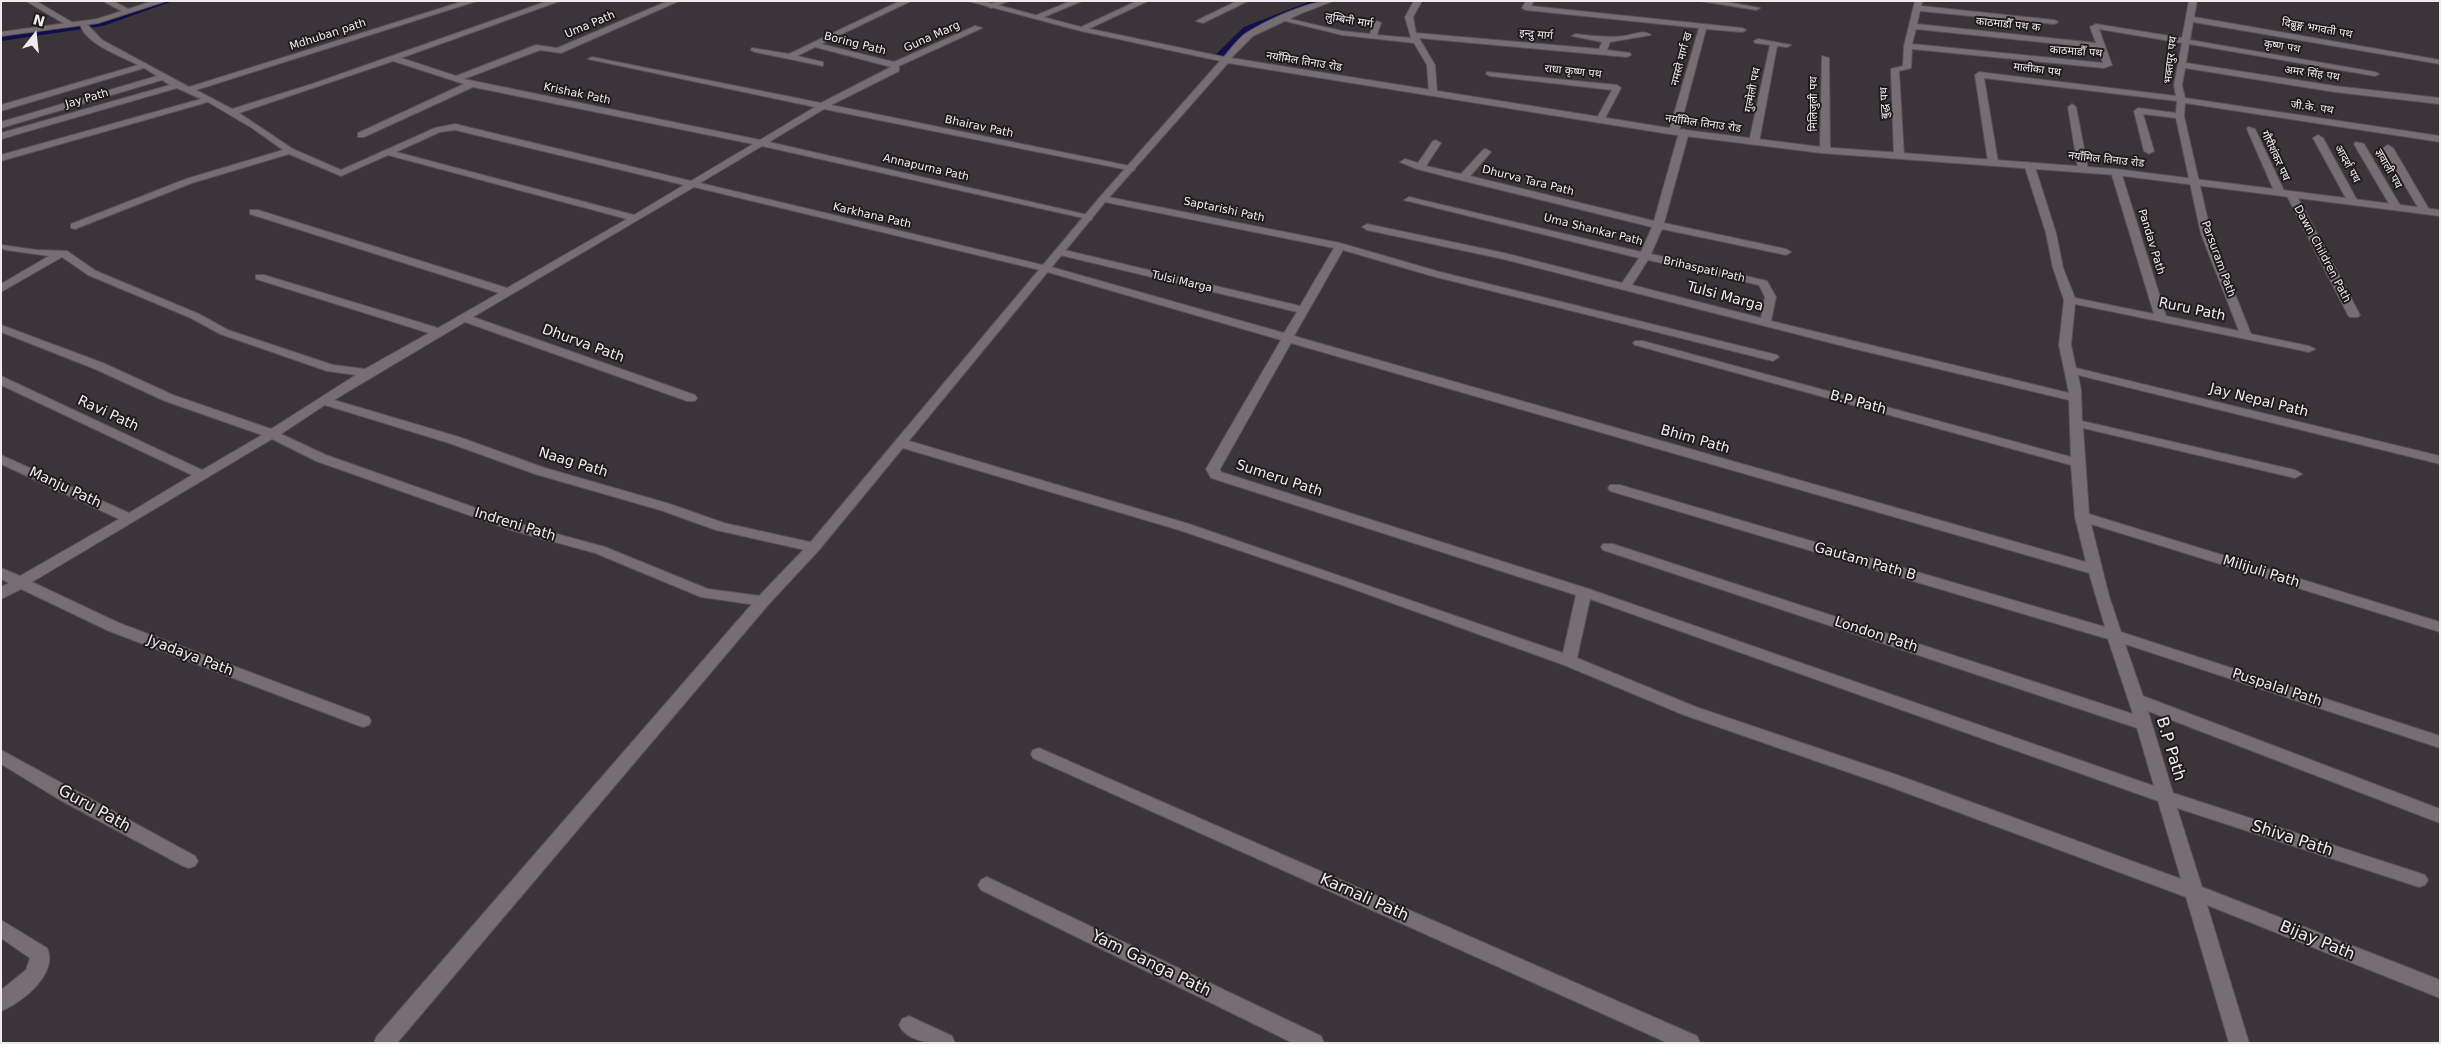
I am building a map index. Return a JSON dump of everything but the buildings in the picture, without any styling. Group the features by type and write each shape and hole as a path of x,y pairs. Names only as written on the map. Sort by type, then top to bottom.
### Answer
{"street":[{"path":"30,1 71,24"},
{"path":"107,1 128,11"},
{"path":"1,34 98,21 162,1"},
{"name":"Mdhuban path","path":"190,89 473,1"},
{"path":"232,112 459,37 556,1"},
{"name":"Uma Path","path":"456,79 539,46 558,51 675,1"},
{"name":"Boring Path","path":"814,44 907,1"},
{"name":"नयाँमिल तिनाउ रोड","path":"972,1 1081,29 1226,60 1679,132 1825,150 2083,168 2194,180 2440,213"},
{"path":"991,6 1005,1"},
{"path":"1036,17 1078,1"},
{"path":"1081,29 1144,1"},
{"path":"1200,21 1244,1"},
{"path":"384,1043 763,601 814,547 1047,269 1103,199 1226,60 1250,34 1281,19 1329,1"},
{"path":"1418,1 1412,7 1409,18 1414,38 1432,67 1433,93"},
{"name":"नमस्ते मार्ग ख","path":"1530,1 1526,8 1703,26 1679,132"},
{"path":"1704,1 1756,8"},
{"name":"भक्तपुर पथ","path":"2193,1 2178,85 2181,100 2180,116 2194,180"},
{"path":"1918,5 2054,22"},
{"name":"बुद्ध पथ","path":"1899,156 1895,69 1907,68 1908,46 1918,5"},
{"name":"लुम्बिनी मार्ग","path":"1281,19 1342,33 1414,38"},
{"name":"दिब्रुङ्ग भगवती पथ","path":"2190,19 2440,62"},
{"name":"Karkhana Path","path":"84,23 85,29 99,42 232,112 290,151 341,173 438,130 454,127 1047,269"},
{"path":"1373,36 1377,23"},
{"path":"1703,26 1742,30"},
{"name":"काठमाडौँ पथ क","path":"1912,26 2102,46"},
{"name":"काठमाडौँ पथ","path":"1908,46 2104,66 2108,65 2094,27 2096,26 2186,43"},
{"name":"Guna Marg","path":"895,66 978,28"},
{"path":"1576,36 1607,40 1629,38 1637,34 1647,35"},
{"name":"इन्दु मार्ग","path":"1414,38 1627,55"},
{"path":"1602,52 1607,40"},
{"path":"1758,41 1787,45"},
{"name":"गुल्मेली पथ","path":"1754,142 1774,43"},
{"name":"कृष्ण पथ","path":"2186,43 2375,74"},
{"path":"790,57 814,44"},
{"name":"Boring Path","path":"1,594 325,402 367,373 466,318 825,104 896,69 895,66 814,44"},
{"path":"755,50 820,64"},
{"name":"Krishak Path","path":"392,58 472,84 760,143"},
{"name":"मिलिजुली पथ","path":"1825,150 1826,58"},
{"name":"Bhairav Path","path":"592,59 825,104 960,135 1130,169"},
{"name":"अमर सिंह पथ","path":"2181,65 2335,89 2440,101"},
{"path":"1,108 143,66"},
{"name":"राधा कृष्ण पथ","path":"1490,74 1617,88 1600,120"},
{"name":"मालीका पथ","path":"1993,162 1979,75 2181,100"},
{"path":"1,125 163,77"},
{"path":"362,135 472,84"},
{"name":"Jay Path","path":"1,136 178,85"},
{"path":"1,158 209,99"},
{"name":"जी.के. पथ","path":"2181,100 2440,139"},
{"path":"2072,107 2083,168"},
{"path":"2149,152 2138,111 2180,116"},
{"name":"गौरीशंकर पथ","path":"2251,130 2285,193"},
{"name":"Uma Shankar Path","path":"1408,200 1551,232 1645,256 1658,225 1679,132"},
{"name":"आदर्श पथ","path":"2318,138 2353,202"},
{"name":"Annapurna Path","path":"760,143 1088,218"},
{"path":"1420,167 1436,143"},
{"name":"ज्ञवाली पथ","path":"2359,144 2396,207"},
{"path":"2388,148 2425,211"},
{"path":"75,226 189,181 290,151"},
{"path":"390,152 635,218"},
{"path":"1463,178 1486,152"},
{"name":"Dhurva Tara Path","path":"1405,162 1463,178 1658,225 1786,252"},
{"name":"B.P Path","path":"2029,164 2051,233 2058,268 2070,300 2065,345 2075,398 2077,463 2082,517 2114,635 2144,724 2239,1043"},
{"name":"Pandav Path","path":"2116,172 2161,319"},
{"name":"Parsuram Path","path":"2194,180 2206,234 2248,337"},
{"name":"Dawn Children Path","path":"2285,193 2354,314"},
{"name":"Saptarishi Path","path":"1103,199 1340,246 1436,274 1772,357"},
{"path":"254,212 508,292"},
{"name":"Tulsi Marga","path":"1367,227 1504,256 1765,323 2075,398"},
{"name":"Sumeru Path","path":"1340,246 1214,469 1216,475 1584,592"},
{"path":"3,248 37,253 63,253 92,273 195,316 224,332 331,368 367,373"},
{"name":"Tulsi Marga","path":"1060,252 1304,310"},
{"path":"1,289 63,253"},
{"path":"1626,286 1645,256"},
{"name":"Brihaspati Path","path":"1645,256 1763,283 1770,289 1771,295 1765,323"},
{"path":"1047,269 1287,337"},
{"path":"260,277 439,332"},
{"name":"Ruru Path","path":"2070,300 2309,349"},
{"name":"Dhurva Path","path":"466,318 691,398"},
{"name":"Indreni Path","path":"1,328 99,366 170,398 272,434 321,458 519,528 600,550 706,594 763,601"},
{"name":"Bhim Path","path":"1287,337 2096,570"},
{"name":"B.P Path","path":"1639,343 2077,463"},
{"name":"Jay Nepal Path","path":"2070,370 2440,460"},
{"name":"Ravi Path","path":"1,380 202,475"},
{"name":"Naag Path","path":"325,402 454,440 540,471 665,507 721,527 814,547"},
{"path":"2076,423 2295,474"},
{"name":"Bijay Path","path":"901,443 1184,527 1350,583 1569,661 1690,711 1894,781 2195,892 2440,989"},
{"name":"Manju Path","path":"1,458 129,518"},
{"name":"Gautam Path B","path":"1616,488 2114,635"},
{"name":"Milijuli Path","path":"2082,517 2440,627"},
{"name":"London Path","path":"1608,547 2144,724"},
{"name":"Jyadaya Path","path":"1,573 114,627 363,721"},
{"path":"1569,661 1584,592"},
{"name":"Shiva Path","path":"1584,592 2166,797 2419,880"},
{"name":"Puspalal Path","path":"2114,635 2440,742"},
{"path":"2136,700 2440,816"},
{"name":"Karnali Path","path":"1039,754 1690,1043"},
{"name":"Guru Path","path":"1,756 189,861"},
{"name":"Yam Ganga Path","path":"987,885 1314,1043"},
{"path":"1,928 40,954 41,963 34,975 1,1002"},
{"path":"909,1025 945,1043"}],"waterway":[{"path":"1,38 103,23 168,1"},
{"path":"1217,59 1248,29 1321,1"}]}
